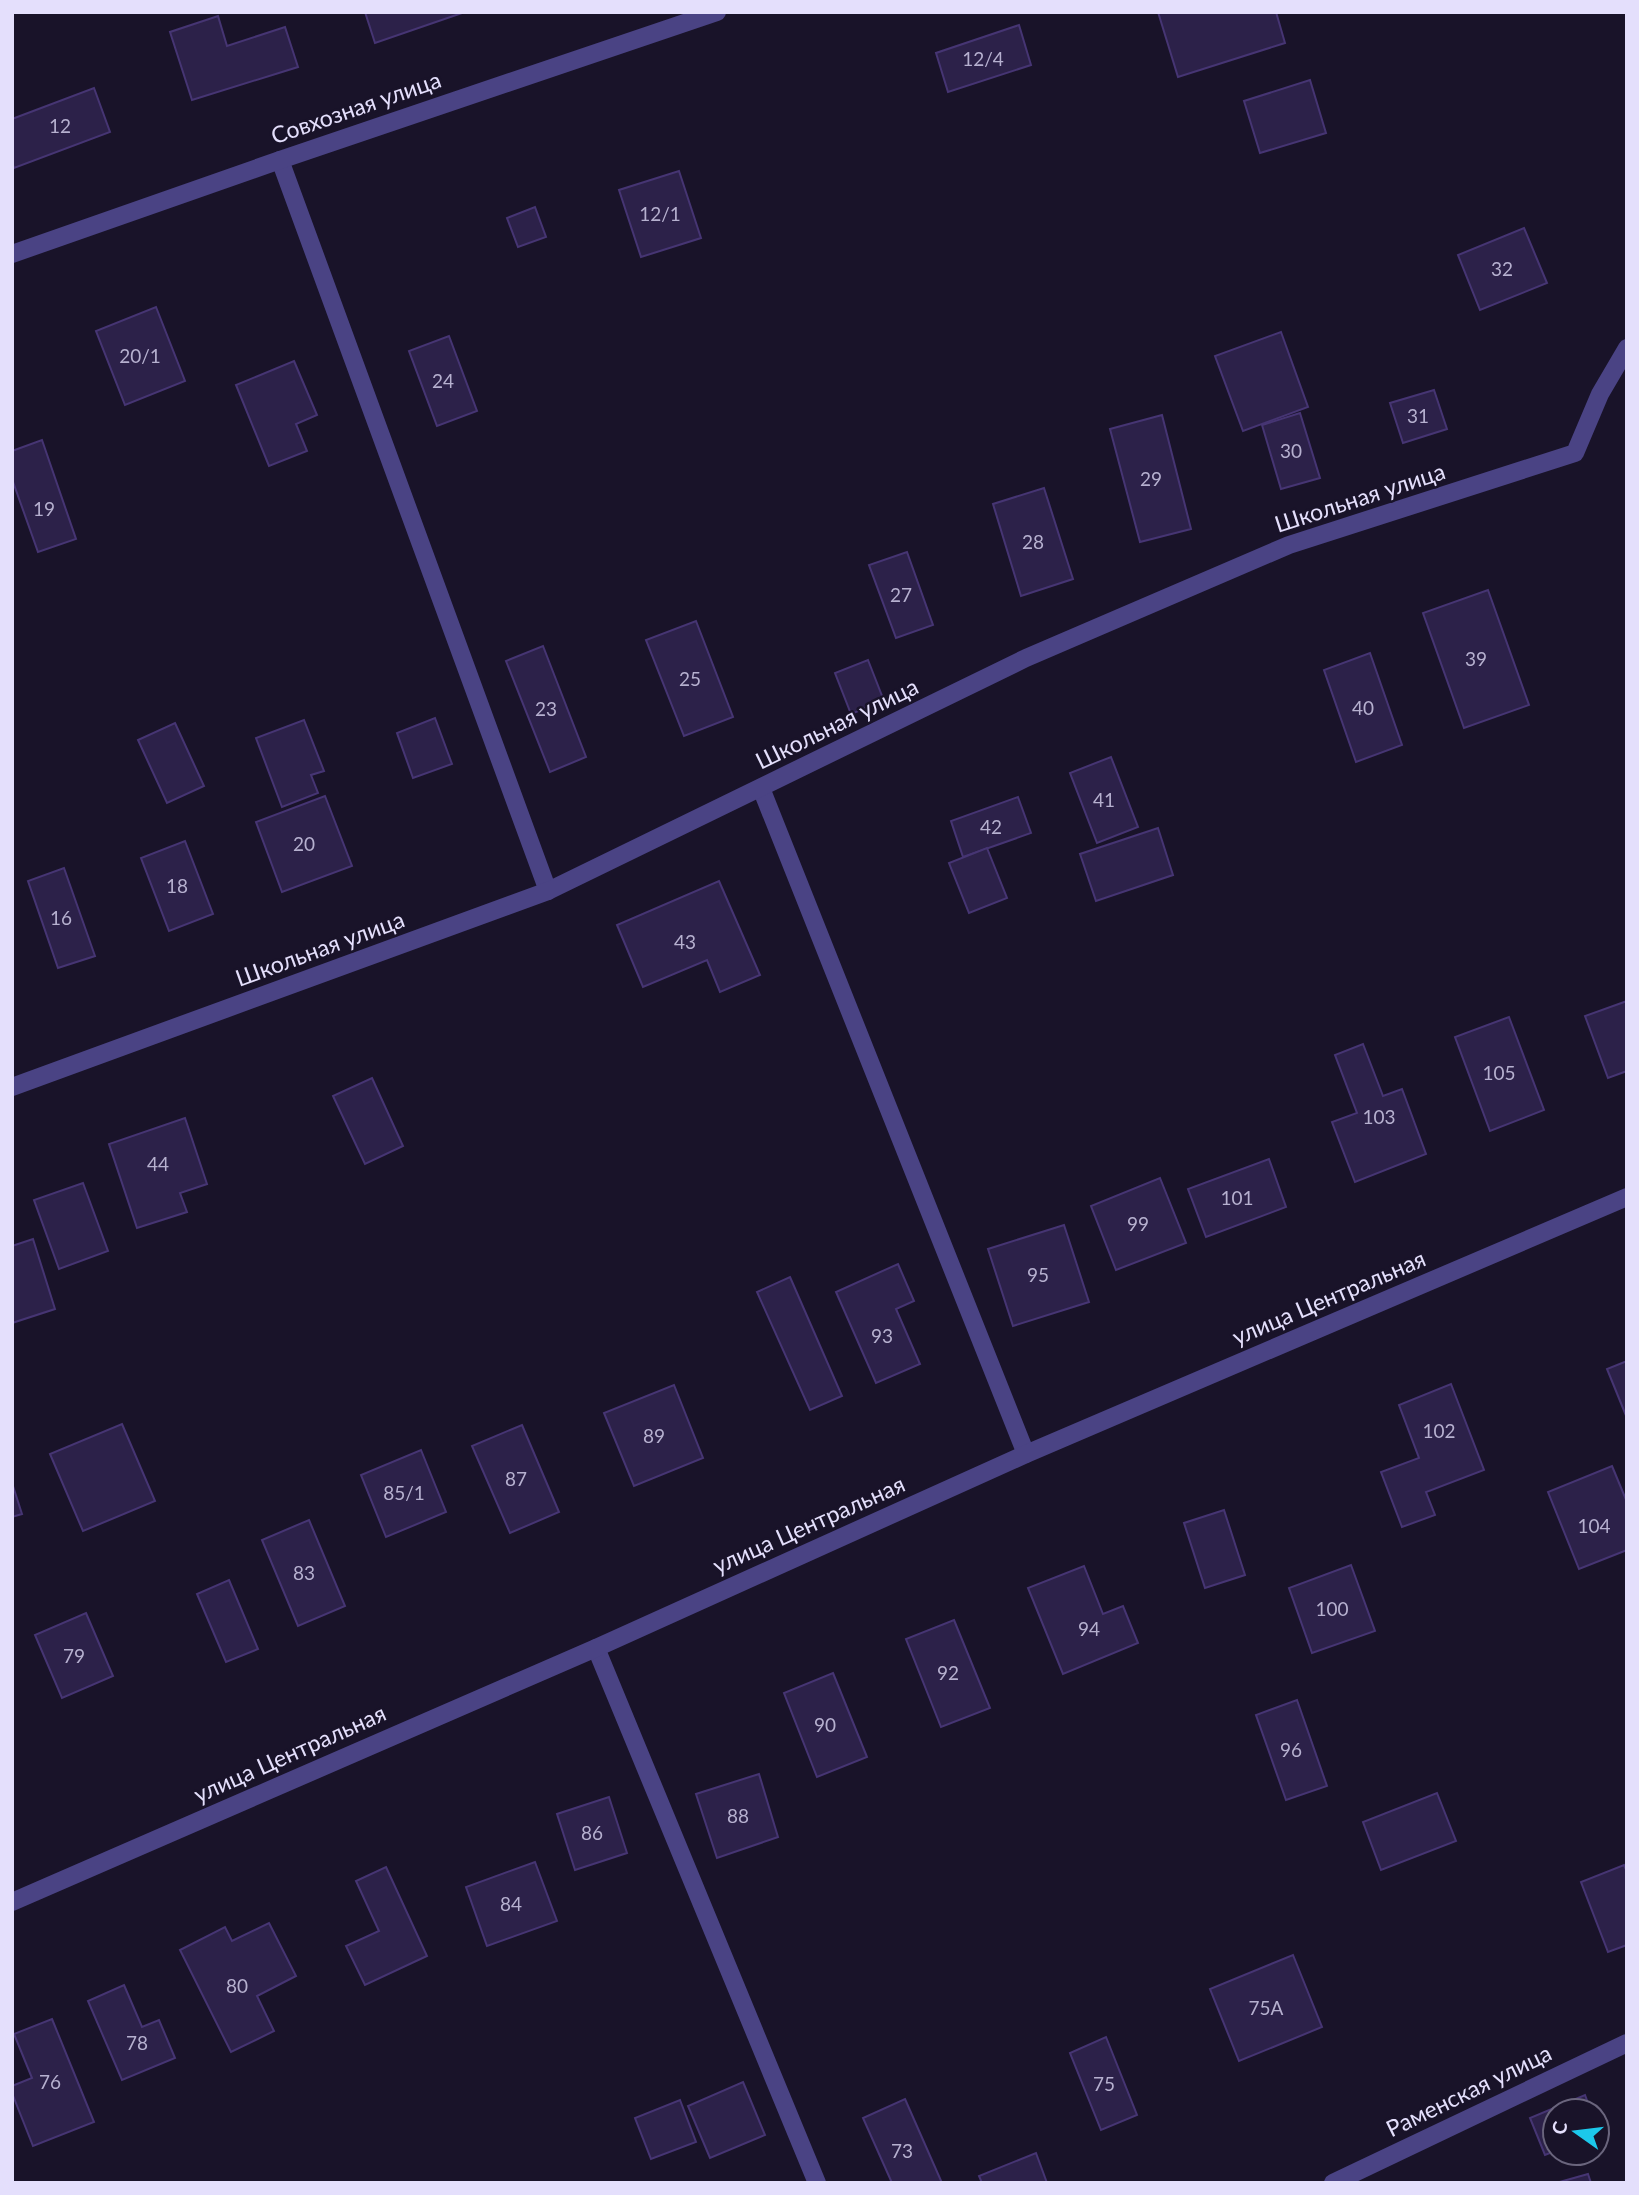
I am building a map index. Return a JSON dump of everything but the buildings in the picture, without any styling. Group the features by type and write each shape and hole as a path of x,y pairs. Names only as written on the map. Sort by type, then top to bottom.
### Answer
{"street":[{"name":"Совхозная улица","path":"12,254 717,12"},
{"path":"280,160 548,891"},
{"name":"Школьная улица","path":"12,1087 548,891 1026,658 1289,545 1575,453 1600,394 1627,348"},
{"path":"761,788 1026,1454"},
{"name":"улица Центральная","path":"12,1902 596,1648 1026,1454 1627,1197"},
{"path":"596,1648 817,2183"},
{"name":"Раменская улица","path":"1333,2183 1627,2043"}]}
